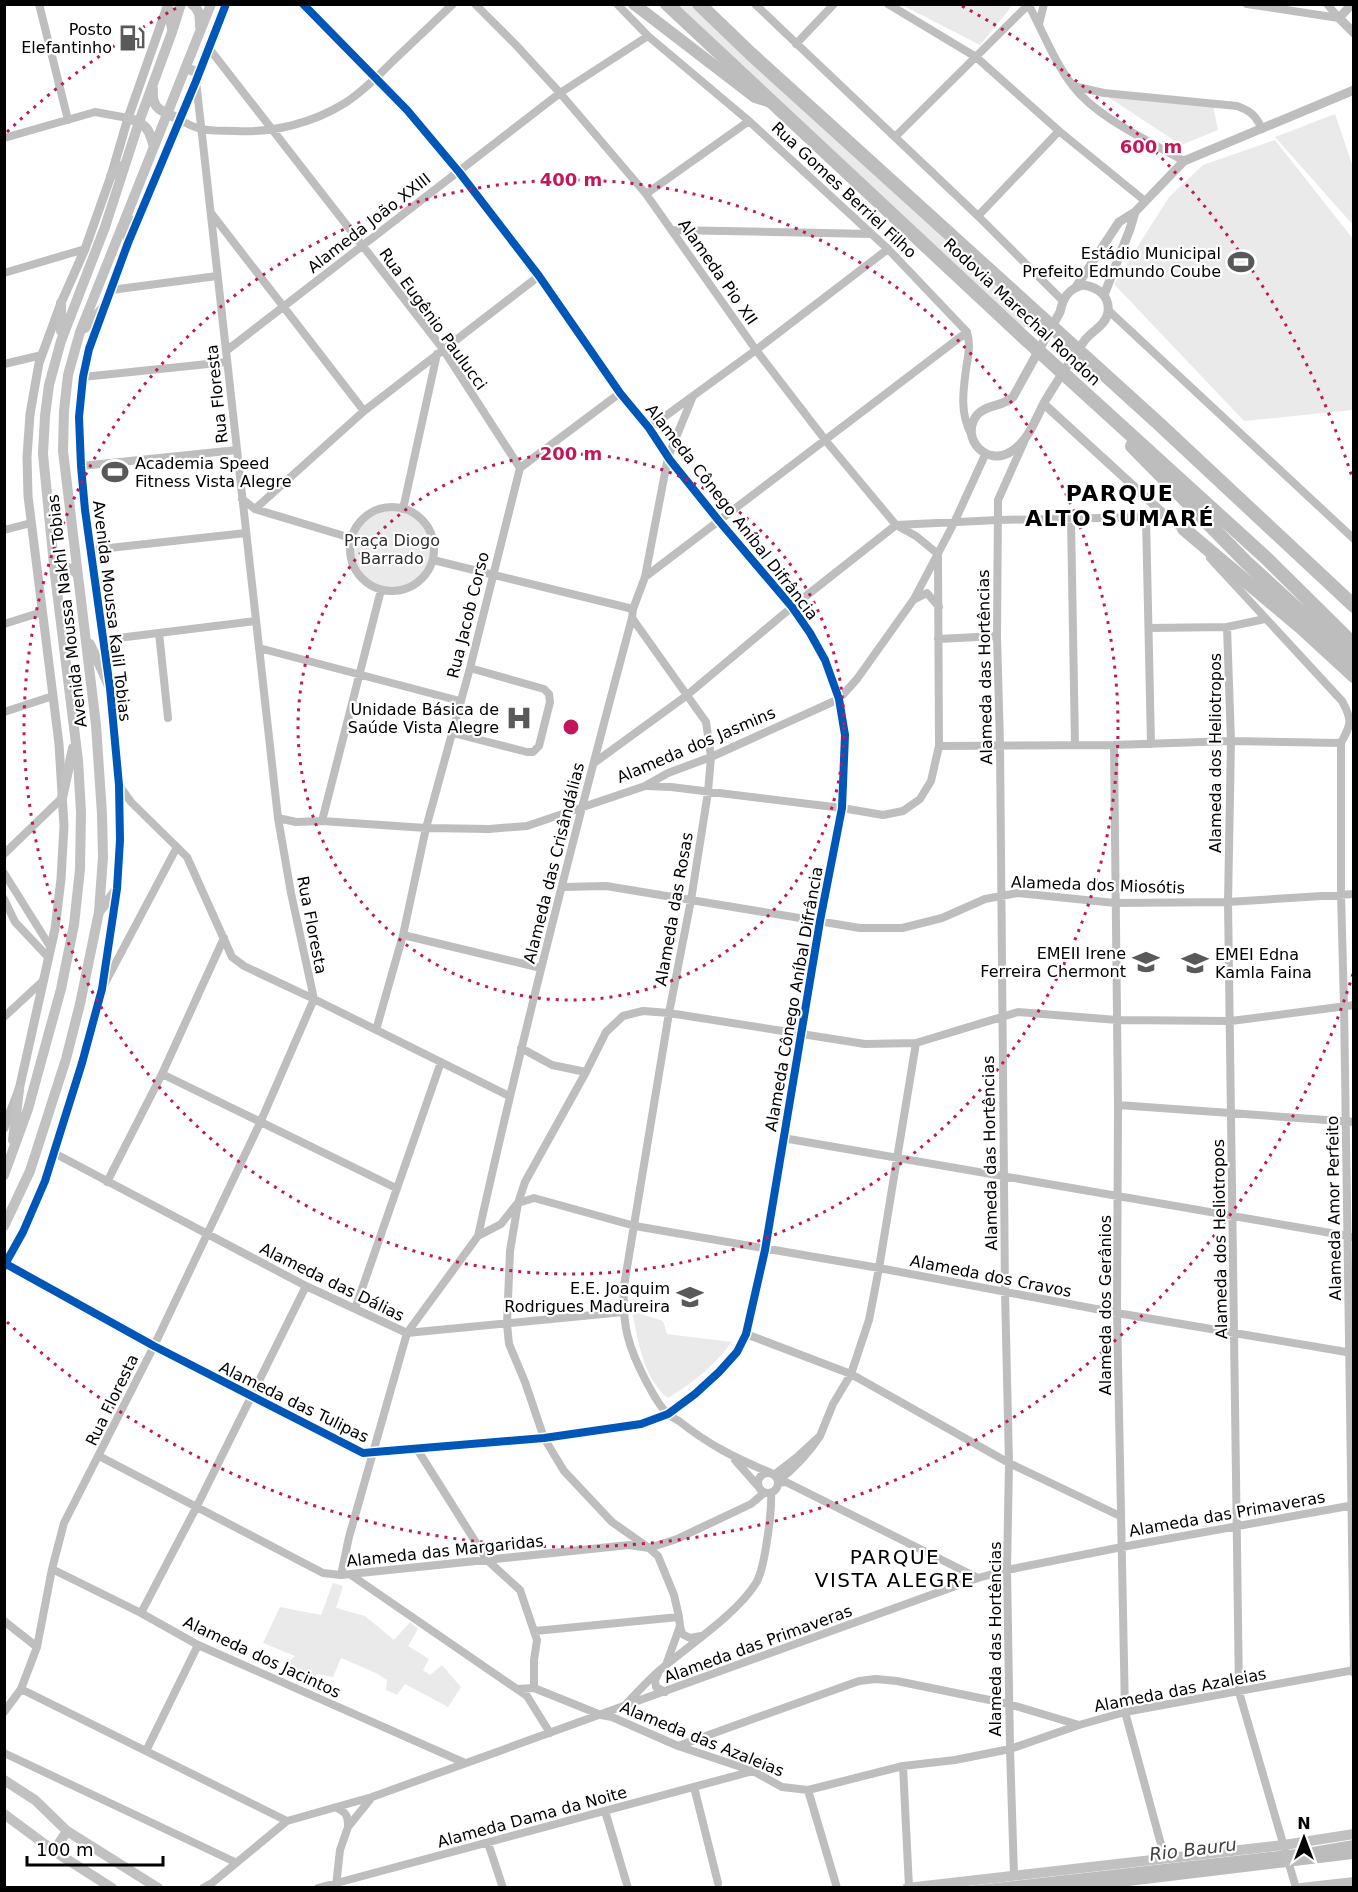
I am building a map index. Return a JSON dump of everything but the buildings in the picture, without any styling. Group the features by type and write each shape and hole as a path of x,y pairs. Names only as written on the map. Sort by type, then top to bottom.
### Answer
{"highway":[{"path":"634,4 755,97 772,102"},
{"name":"Rodovia Marechal Rondon","path":"667,4 1019,333 1265,557 1353,645"},
{"name":"Rodovia Marechal Rondon","path":"699,4 1089,360 1353,606"},
{"path":"1100,406 1129,443 1160,476 1246,562 1339,646 1353,663"},
{"path":"1184,530 1304,630 1353,676"}],"main road":[{"name":"Avenida Moussa Nakhl Tobias","path":"4,1175 28,1109 56,1009 74,925 80,869 81,812 75,736 43,454 49,385 61,341 105,227 181,4"},
{"path":"192,4 197,8 200,18 199,36"},
{"name":"Avenida Moussa Nakhl Tobias","path":"4,1226 30,1171 66,1059 86,985 99,912 103,857 96,725 63,451 68,375 80,332 211,4"},
{"path":"168,5 172,32"},
{"path":"186,68 198,77"},
{"path":"153,82 152,100 158,109 179,119"},
{"path":"128,118 148,129 154,147"},
{"path":"111,176 126,163"},
{"path":"128,243 129,210"},
{"path":"61,303 61,341"},
{"path":"80,332 103,308"},
{"path":"52,544 65,549 75,544"},
{"path":"55,575 59,570 68,567 77,574"},
{"path":"86,635 110,688"},
{"path":"62,798 75,736"},
{"path":"99,912 117,890"},
{"path":"10,1161 19,1090"},
{"path":"4,1780 35,1800 67,1831 158,1887"},
{"path":"4,1814 54,1851 112,1887"},
{"path":"54,1851 67,1831"},
{"path":"908,1887 1284,1845 1353,1834"},
{"path":"1301,1887 1353,1882"}],"street":[{"path":"39,4 68,120"},
{"name":"Avenida Moussa Kalil Tobias","path":"5,1265 23,1232 45,1181 82,1063 102,989 117,890 120,840 119,785 110,688 81,466 79,417 83,377 89,349 103,308 226,4"},
{"name":"Alameda Cônego Aníbal Difrância","path":"303,4 407,110 459,172 539,276 620,393 649,428 668,457 792,607 825,660 839,699 845,735 842,808 820,921 765,1250 746,1334"},
{"path":"179,119 201,130 254,132 287,128 319,116 345,103 375,78 453,4"},
{"name":"Alameda Pio XII","path":"475,4 560,93 646,194 756,350 826,441 896,525 916,536 938,554"},
{"name":"Rua Gomes Berriel Filho","path":"617,4 648,36 748,121 888,249 968,332"},
{"path":"755,4 978,216 1063,301"},
{"path":"796,44 834,4"},
{"path":"888,4 976,57 1059,131 1144,201"},
{"path":"1015,4 1018,15"},
{"path":"1039,24 1044,4"},
{"path":"1247,4 1339,18"},
{"path":"1327,4 1353,33"},
{"path":"1339,18 1352,4"},
{"path":"4,1128 19,1090 56,928 64,826 59,744 28,496 27,457 30,414 39,363 61,303 85,249 168,5"},
{"path":"895,137 1028,5 1059,65 1073,86 1093,107 1184,161"},
{"name":"Alameda João XXIII","path":"226,351 560,93 648,36"},
{"name":"Rua Eugênio Paulucci","path":"208,47 363,245 440,351 520,468"},
{"name":"Rua Floresta","path":"4,1712 21,1689 37,1647 52,1569 64,1523 154,1346 260,1123 314,999 278,818 201,130 198,77"},
{"path":"1073,86 1104,93 1237,106 1250,111 1257,118 1262,129"},
{"path":"1076,287 1119,222 1135,212 1184,161 1353,90"},
{"path":"1093,107 1094,101 1104,93"},
{"path":"4,138 95,112 128,118"},
{"path":"646,194 748,121"},
{"path":"978,216 1059,131"},
{"path":"210,212 364,411"},
{"path":"1135,212 1104,295 1108,310 1353,539"},
{"path":"672,230 871,234"},
{"path":"4,273 85,249"},
{"path":"649,428 888,249"},
{"path":"111,290 218,276"},
{"path":"255,509 364,411 539,276"},
{"path":"972,435 973,424 979,412 1001,405 1013,397 1060,312 1069,291 1076,287 1091,286 1104,295"},
{"path":"645,577 968,332 970,340 963,400 965,423 976,447 986,455 998,456 1013,451 1026,437 1083,342 1103,324 1108,310"},
{"path":"403,509 440,351"},
{"path":"4,364 42,355"},
{"path":"83,377 227,362"},
{"path":"520,468 620,393"},
{"name":"Alameda das Crisândálias","path":"478,1236 509,1096 582,807 633,609 645,577 668,457 693,396"},
{"path":"939,746 1114,745 1231,741 1341,743 1350,726 1349,714 1342,701 1184,530 1044,404"},
{"name":"Alameda das Hortências","path":"1014,1875 1007,1570 1009,1463 997,636 998,500 1026,437"},
{"path":"81,466 237,450"},
{"name":"Alameda dos Jasmins","path":"278,818 296,822 322,821 426,828 489,829 527,826 645,786 668,773 711,757 839,699 857,679 914,599 986,455"},
{"name":"Rua Jacob Corso","path":"376,1029 403,935 426,828 470,668 520,468"},
{"path":"242,499 255,509 351,538"},
{"path":"390,507 403,509 415,514 432,534 433,560 427,572 413,585 394,591 381,590 359,576 350,551 351,538 361,521 377,510 390,507"},
{"path":"593,764 686,696 792,607 896,525 1165,515"},
{"path":"1146,517 1151,744"},
{"path":"1071,519 1075,745"},
{"path":"4,530 31,522"},
{"path":"91,550 246,533"},
{"path":"645,786 671,787 883,815 903,811 920,799 931,781 939,746 938,554"},
{"path":"433,560 633,609"},
{"path":"322,821 381,590"},
{"path":"914,599 927,593 939,607"},
{"path":"4,624 42,612"},
{"name":"Alameda das Rosas","path":"632,618 706,722 711,757 708,792 691,900 669,1013 624,1286 623,1312 627,1338 637,1364 656,1399 668,1414 693,1434 732,1457"},
{"path":"1149,628 1227,627 1265,619"},
{"path":"102,640 256,621"},
{"name":"Alameda dos Heliotropos","path":"1227,627 1231,741 1228,902 1239,1692 1296,1887"},
{"path":"159,633 168,718"},
{"path":"938,639 997,636"},
{"path":"259,648 460,700"},
{"path":"453,733 526,752 533,752 539,746 550,702 549,694 544,689 470,668"},
{"path":"4,712 53,696"},
{"name":"Alameda Amor Perfeito","path":"1341,743 1341,894 1349,1005 1353,1671"},
{"name":"Alameda dos Gerânios","path":"1114,745 1120,1516 1125,1712 1165,1859"},
{"path":"668,773 671,787"},
{"path":"119,785 131,802 187,857 232,957 244,966 509,1096"},
{"path":"4,854 62,798"},
{"path":"102,989 177,847"},
{"path":"4,873 50,953"},
{"name":"Alameda dos Miosótis","path":"563,887 606,886 860,928 902,928 942,918 985,899 1018,893 1115,903 1228,902 1353,894"},
{"path":"4,899 15,922 50,953"},
{"path":"403,935 542,968"},
{"path":"107,1182 162,1074 224,938"},
{"path":"4,1017 44,980"},
{"path":"702,1636 690,1638 682,1634 674,1595 658,1556 612,1522 564,1471 544,1437 509,1344 507,1324 510,1251 518,1203 525,1182 606,1032 623,1016 643,1011 669,1013 865,1044 916,1043 1018,1012 1117,1020 1231,1021 1349,1005"},
{"name":"Alameda das Margaridas","path":"764,1491 759,1477 764,1473 775,1478 793,1470 811,1450 820,1436 833,1404 851,1374 869,1320 916,1043"},
{"path":"521,1048 552,1065 586,1072"},
{"path":"355,1309 441,1062"},
{"path":"162,1074 396,1188"},
{"path":"1118,1105 1350,1122"},
{"path":"783,1138 1351,1237"},
{"name":"Alameda das Dálias","path":"54,1153 306,1286 407,1333 623,1312"},
{"path":"341,1575 349,1537 407,1333 478,1236 501,1224 518,1203 534,1198 635,1226"},
{"name":"Alameda dos Cravos","path":"635,1226 1351,1353"},
{"name":"Alameda das Tulipas","path":"5,1265 154,1346 363,1453 544,1437 642,1424 668,1414 695,1394 737,1352 746,1334"},
{"path":"141,1613 306,1286"},
{"path":"746,1334 851,1374 1009,1463 1120,1516"},
{"path":"417,1449 487,1560 520,1590 537,1640 534,1688 517,1689"},
{"name":"Alameda das Margaridas","path":"99,1456 323,1573 341,1575 629,1545 649,1548 677,1539 758,1499 764,1491 777,1487 775,1478"},
{"path":"732,1457 978,1578"},
{"path":"624,1706 663,1668 736,1606 757,1582 766,1553 772,1503 764,1491 732,1457"},
{"name":"Alameda das Primaveras","path":"211,1885 235,1862 287,1821 372,1797 978,1578 1122,1547 1353,1505"},
{"name":"Alameda dos Jacintos","path":"52,1569 141,1613 198,1645 465,1763"},
{"path":"351,1575 527,1696 550,1734"},
{"path":"4,1621 37,1647"},
{"path":"535,1631 679,1621"},
{"path":"665,1692 656,1687 655,1680 663,1668 679,1621"},
{"path":"146,1751 198,1645"},
{"name":"Alameda das Azaleias","path":"534,1688 601,1715 612,1717 678,1746 753,1771 782,1787 808,1790 903,1766 955,1760 1010,1749 1125,1712 1353,1671"},
{"path":"678,1746 859,1681 876,1679 897,1681 1010,1704 1079,1725"},
{"path":"21,1689 287,1821"},
{"path":"4,1754 235,1862"},
{"path":"903,1766 908,1887"},
{"name":"Alameda Dama da Noite","path":"318,1887 336,1885 753,1771"},
{"path":"694,1787 718,1883"},
{"path":"808,1790 837,1887"},
{"path":"348,1827 372,1797"},
{"path":"336,1885 340,1851 348,1827 348,1817 337,1808"},
{"path":"605,1811 628,1887"},
{"path":"488,1843 503,1887"},
{"path":"202,1887 211,1885"}],"green space":[{"path":"1012,4 980,45 902,5"},
{"path":"675,5 692,5 1032,319 1024,329"},
{"path":"1105,95 1213,106 1218,130 1181,145"},
{"path":"1335,114 1353,167 1353,225 1275,137"},
{"name":"Estádio Municipal Prefeito Edmundo Coube","path":"1275,140 1353,239 1353,410 1244,421 1114,284 1169,197 1203,165"},
{"name":"Praça Diogo Barrado","path":"392,509 407,512 420,521 429,534 432,549 429,564 420,577 407,586 392,589 377,586 364,577 355,564 352,549 355,534 364,521 377,512"},
{"path":"632,1311 663,1321 667,1334 732,1342 703,1373 668,1398 647,1370 639,1346"},
{"path":"333,1583 343,1586 336,1608 365,1616 394,1640 410,1622 418,1629 408,1646 429,1659 423,1670 430,1675 442,1665 461,1687 448,1707 405,1684 397,1695 386,1690 387,1680 341,1658 333,1677 317,1674 311,1684 299,1678 300,1670 282,1668 295,1656 263,1643 280,1607 321,1615"}],"shaded area":[{"path":"1353,1840 1353,1859 1112,1888 951,1888 1306,1848"}],"cycle path":[{"path":"4,1266 23,1232 45,1181 82,1063 102,989 117,889 120,840 119,785 110,688 81,466 79,417 83,377 89,349 128,243 226,4"},
{"path":"6,1264 154,1346 363,1453 544,1438 641,1424 668,1414 695,1394 737,1352 746,1334 765,1250 820,921 842,808 845,735 839,699 825,660 792,607 670,460 649,428 620,393 539,276 459,172 407,110 303,4"}],"place":[{"name":"Posto Elefantinho","path":"132,38"},
{"name":"Estádio Municipal Prefeito Edmundo Coube","path":"1241,262"},
{"name":"Academia Speed Fitness Vista Alegre","path":"115,472"},
{"name":"Unidade Básica de Saúde Vista Alegre","path":"519,718"},
{"name":"EMEII Irene Ferreira Chermont","path":"1146,962"},
{"name":"EMEI Edna Kamla Faina","path":"1195,963"},
{"name":"E.E. Joaquim Rodrigues Madureira","path":"690,1297"}],"district":[{"name":"PARQUE ALTO SUMARÉ","path":"1120,506"},
{"name":"PARQUE VISTA ALEGRE","path":"895,1568"}],"water label":[{"name":"Rio Bauru","path":"1193,1849"}]}
